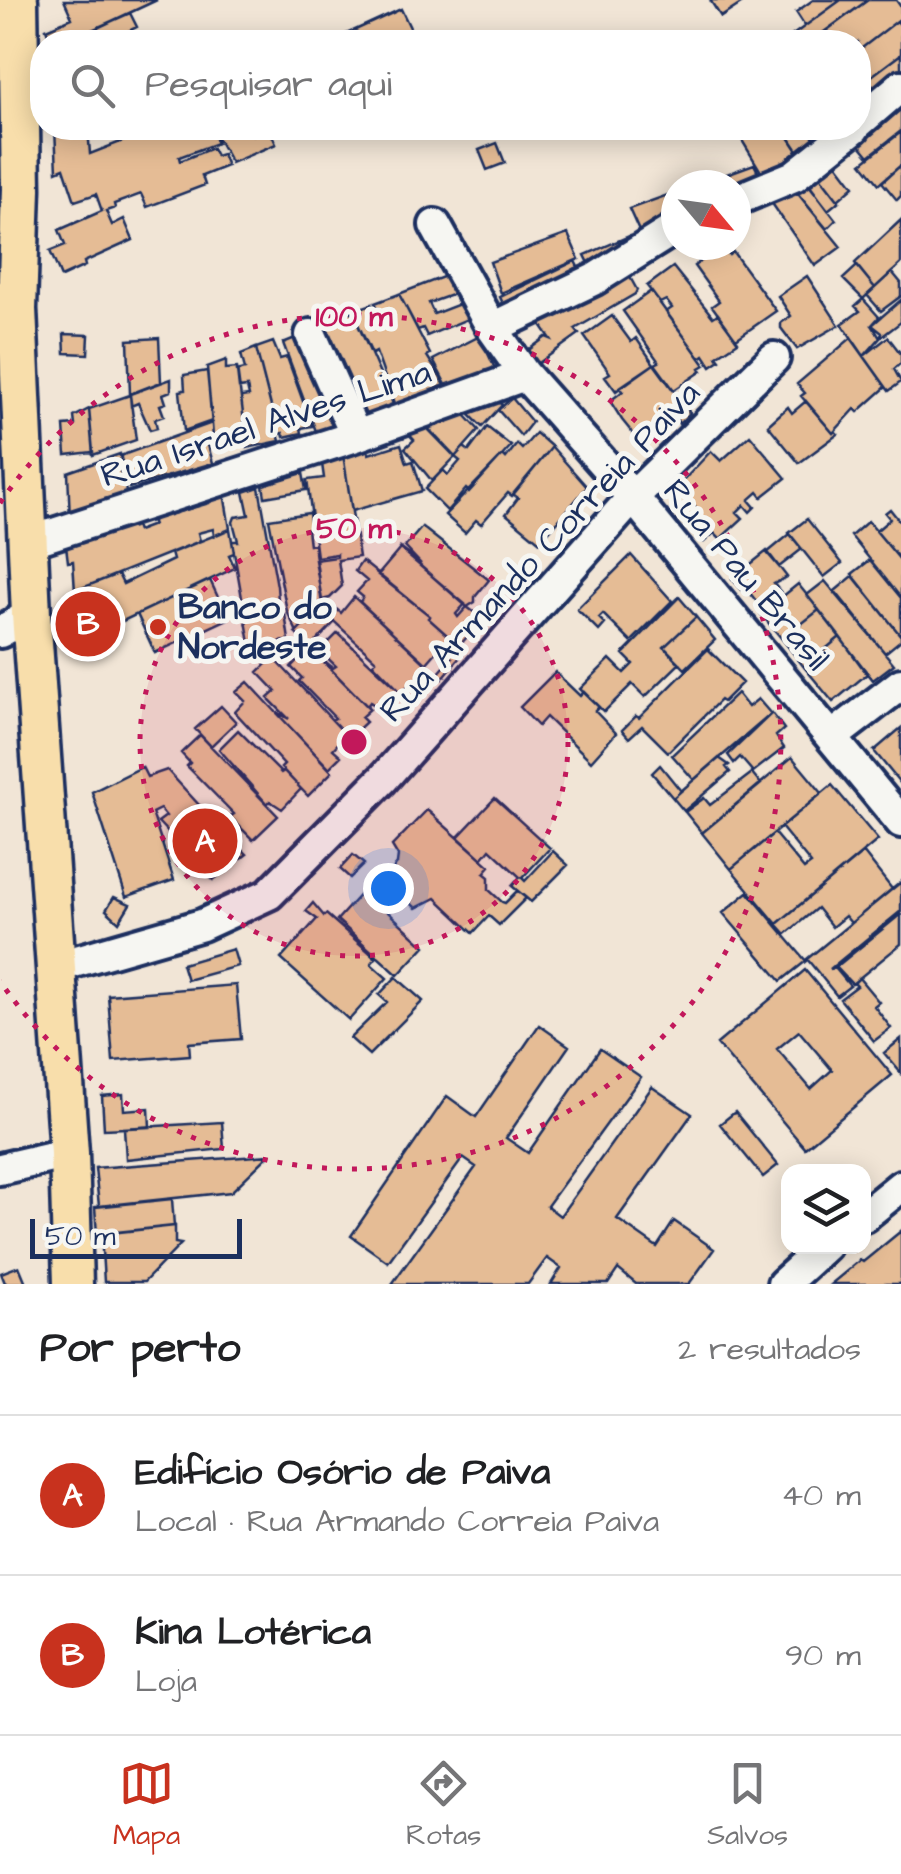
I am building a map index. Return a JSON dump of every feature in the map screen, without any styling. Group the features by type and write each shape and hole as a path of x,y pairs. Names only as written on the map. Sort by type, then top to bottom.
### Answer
{"main road":[{"path":"18,0 21,189 9,325 29,542 16,623 56,966 73,1284"},
{"path":"0,144 21,189"}],"street":[{"path":"871,112 901,86"},
{"path":"751,195 794,176 838,140"},
{"name":"Rua Pau Brasil","path":"435,226 492,328 525,376 632,497 901,822"},
{"path":"492,328 594,279 661,237"},
{"path":"312,335 356,436"},
{"name":"Rua Armando Correia Paiva","path":"56,966 202,925 269,894 383,778 632,497 774,358"},
{"name":"Rua Israel Alves Lima","path":"29,542 356,436 525,376"},
{"path":"832,738 901,684"},
{"path":"0,1169 68,1153"},
{"path":"871,1210 901,1186"},
{"path":"783,1284 817,1254"}],"building":[{"path":"64,0 157,0 93,30 46,30 72,18"},
{"path":"710,0 747,0 721,17"},
{"path":"813,0 841,0 805,26 796,12"},
{"path":"841,0 868,0 827,30 800,30"},
{"path":"868,0 896,0 901,7 901,18 871,41 871,30 827,30"},
{"path":"401,9 411,30 355,30"},
{"path":"130,13 137,27 131,30 92,30"},
{"path":"897,21 901,26 901,54 871,76 871,41"},
{"path":"901,54 901,79 874,101 871,76"},
{"path":"901,90 901,131 869,156 856,140 871,140 871,115"},
{"path":"901,132 901,165 879,184 862,163"},
{"path":"56,140 89,140 90,154 126,140 216,140 217,143 179,157 180,161 212,148 216,156 222,154 227,166 202,176 205,185 147,207 141,194 114,204 115,208 106,211 112,225 124,219 133,240 61,277 50,251 65,245 59,230 102,211 96,194 75,201 64,168 57,171"},
{"path":"219,140 274,140 276,144 231,163"},
{"path":"742,140 791,140 804,160 769,185"},
{"path":"791,140 816,140 824,150 807,164"},
{"path":"497,143 505,163 487,170 479,150"},
{"path":"829,153 854,186 838,200 812,166"},
{"path":"754,164 760,176 751,179 751,170 738,170"},
{"path":"901,165 901,196 897,200 882,182"},
{"path":"812,166 839,201 828,210 802,175"},
{"path":"802,176 836,220 827,229 790,184"},
{"path":"790,184 841,247 815,266 769,199"},
{"path":"661,197 661,221 639,231 629,209"},
{"path":"901,220 901,264 875,288 855,263"},
{"path":"568,234 579,259 501,293 490,262"},
{"path":"629,236 636,250 593,271 585,255"},
{"path":"739,260 776,311 736,339 712,306 719,301 694,266 701,261"},
{"path":"575,261 579,279 507,312 500,297"},
{"path":"857,266 875,288 863,299 843,279"},
{"path":"673,267 713,317 718,314 738,342 717,356 720,360 711,366 704,355 700,358 666,312 672,308 666,300 660,303 647,286"},
{"path":"625,268 637,290 635,294 575,329 579,334 536,365 526,352 546,337 551,339 537,319"},
{"path":"892,272 901,283 901,296 881,311 867,295"},
{"path":"448,275 457,293 429,303 434,314 462,303 470,318 427,336 423,328 418,330 399,294"},
{"path":"807,276 839,325 797,349 781,328 781,323 791,316 778,296"},
{"path":"651,291 705,365 674,390 623,311"},
{"path":"399,294 430,354 427,356 450,393 396,409 376,352 372,354 352,311 372,304 374,309 378,308 375,303"},
{"path":"863,299 879,317 872,325 880,338 864,356 842,324 860,311 855,306"},
{"path":"901,300 901,322 880,338 882,333 872,325"},
{"path":"352,311 397,413 367,422 358,403 348,407 317,325"},
{"path":"612,316 631,342 636,338 654,364 616,391 605,376 610,373 584,336"},
{"path":"64,334 89,335 88,354 65,353"},
{"path":"305,334 341,425 317,434 283,343"},
{"path":"480,336 496,371 451,394 433,360"},
{"path":"888,337 901,354 901,363 894,369 901,382 889,391 864,356"},
{"path":"159,338 161,382 130,394 128,340"},
{"path":"851,338 886,387 858,412 855,409 833,433 801,396 805,393 797,384"},
{"path":"273,342 280,359 287,357 312,426 284,437 283,433 278,434 256,348"},
{"path":"256,348 280,441 247,448 241,397 249,396 247,387 239,388 237,371 245,369 241,354"},
{"path":"226,360 226,369 237,368 246,436 230,437 230,447 214,449 207,367"},
{"path":"654,364 690,413 643,446 610,401 623,391 620,387"},
{"path":"207,371 212,421 184,431 180,391 185,390 184,375"},
{"path":"171,379 171,391 163,394 166,403 160,405 164,416 155,419 157,428 150,430 138,403 131,406 130,394"},
{"path":"130,395 136,440 93,455 89,409"},
{"path":"512,398 532,422 521,436 498,410"},
{"path":"806,401 838,434 799,463 768,425 788,407 792,413"},
{"path":"499,402 502,405 482,427 467,412"},
{"path":"89,409 93,452 66,455 64,426 75,425 74,417"},
{"path":"464,414 479,430 455,457 426,427"},
{"path":"212,423 213,437 206,438 213,463 129,488 120,456"},
{"path":"424,424 455,457 432,481 405,448 414,440 407,432"},
{"path":"487,427 511,446 447,511 425,489 443,470 448,475 460,461 455,457 464,447 469,451"},
{"path":"536,433 552,447 512,496 508,493 481,524 476,520 465,533 445,515 503,455 506,458 517,444 522,449"},
{"path":"750,435 786,478 762,497 758,492 749,500 755,507 750,512 744,505 737,512 743,518 720,539 714,533 704,542 689,524 700,514 679,485 711,451 721,461"},
{"path":"401,444 407,463 413,461 422,491 352,511 343,454 367,446 369,454"},
{"path":"552,447 587,487 540,542 506,514 518,498 513,494"},
{"path":"120,454 124,470 120,472 129,501 70,520 68,472"},
{"path":"343,454 359,557 338,560 342,586 322,600 315,560 337,554 317,557 307,480 324,478 322,464"},
{"path":"303,473 306,490 265,497 263,485"},
{"path":"259,487 279,615 285,614 289,640 251,649 232,541 238,541 235,517 249,515 244,492"},
{"path":"224,493 230,529 214,536 213,529 198,533 200,541 75,591 73,561 68,562 66,546 135,525 137,531 153,525 151,520 209,503 208,497"},
{"path":"890,509 901,523 901,561 876,531 890,519 885,513"},
{"path":"309,513 309,545 314,544 322,605 317,611 317,605 313,605 314,614 297,632 287,611 269,519"},
{"path":"807,519 842,563 824,577 789,533"},
{"path":"868,521 901,561 901,598 851,536"},
{"path":"422,527 489,580 475,602 467,607 399,547 421,564 405,547"},
{"path":"230,529 234,553 229,555 235,568 89,637 69,593 118,574 123,584 173,560 171,553"},
{"path":"790,534 802,549 779,567 767,553"},
{"path":"400,549 465,604 456,614 458,617 467,607 483,619 459,646 430,616 378,575"},
{"path":"767,551 787,577 774,584 783,595 764,611 746,588 742,590 732,579"},
{"path":"631,555 672,601 631,642 603,614 599,618 605,624 599,631 577,609"},
{"path":"870,560 901,598 901,636 852,574"},
{"path":"362,561 430,616 465,651 442,679 437,675 452,658 440,648 426,664 360,602 363,597 357,592 367,581 355,571"},
{"path":"853,576 901,636 885,653 835,591"},
{"path":"210,580 228,619 155,653 137,614"},
{"path":"825,581 894,664 873,680 807,595"},
{"path":"798,584 819,610 782,639 761,614"},
{"path":"354,597 427,664 422,674 401,692 373,663 376,660 327,615 334,607 341,613"},
{"path":"679,597 696,617 664,647 680,663 645,697 632,684 604,712 580,689 610,659 624,673 633,664 623,654"},
{"path":"320,608 334,623 310,648 295,633"},
{"path":"819,610 840,637 804,667 782,639"},
{"path":"696,617 715,640 685,669 664,647"},
{"path":"338,633 401,692 383,711 370,702 367,706 313,651 333,668 336,666 320,651"},
{"path":"840,637 867,674 833,702 804,667"},
{"path":"708,649 742,683 668,752 642,726 629,738 622,730"},
{"path":"307,650 310,654 313,651 370,709 361,717 366,722 349,738 291,667"},
{"path":"273,657 346,735 333,749 341,756 329,768 275,711 289,719 268,698 276,691 258,672"},
{"path":"555,672 580,696 584,692 599,707 595,711 616,733 591,761 546,717 538,726 520,707"},
{"path":"248,682 332,772 308,796 235,712 245,701 236,692"},
{"path":"737,693 748,707 758,699 771,714 694,780 672,755"},
{"path":"221,706 236,722 211,746 195,729"},
{"path":"772,713 784,729 776,736 784,748 753,772 740,757 734,763 728,755"},
{"path":"901,728 901,784 874,751"},
{"path":"238,730 301,789 282,809 270,801 267,804 219,749"},
{"path":"200,735 278,816 253,840 230,817 234,814 187,766 190,763 181,753"},
{"path":"792,757 822,793 731,869 702,833"},
{"path":"719,758 729,765 726,767 730,772 684,811 673,798"},
{"path":"660,765 681,791 673,798 652,773"},
{"path":"142,767 147,777 167,770 211,818 214,815 223,823 220,827 247,854 213,880 158,822 166,816 160,809 152,813 174,880 126,897 92,792"},
{"path":"752,773 761,784 702,833 685,812 704,798 710,805"},
{"path":"832,785 878,840 777,924 731,869 774,833 804,869 811,864 781,827"},
{"path":"495,798 550,848 522,878 525,881 553,851 568,865 531,902 512,886 520,877 490,849 482,859 458,837"},
{"path":"427,810 490,866 484,873 489,877 489,890 502,902 517,891 526,898 499,925 489,916 473,933 436,898 416,908 385,879 397,864 398,856 392,846"},
{"path":"863,852 892,889 851,923 845,916 832,927 817,908 786,934 777,924"},
{"path":"353,855 364,864 350,878 340,869"},
{"path":"901,882 901,911 830,969 835,968 850,986 837,996 807,959"},
{"path":"364,890 425,946 398,975 337,920"},
{"path":"748,892 806,961 781,981 723,913"},
{"path":"114,897 130,904 119,922 106,910"},
{"path":"313,903 376,958 371,964 387,978 349,1020 281,959 317,919 306,911"},
{"path":"901,914 901,944 852,984 836,967"},
{"path":"233,949 238,966 187,980 182,964"},
{"path":"805,970 892,1075 805,1148 717,1044","holes":["799,1031 832,1070 811,1089 777,1049"]},
{"path":"396,977 423,1001 369,1055 350,1038 387,1002 379,995"},
{"path":"859,978 879,1002 874,1006 891,1028 874,1041 840,999 857,986 854,983"},
{"path":"236,985 241,1039 189,1043 190,1055 113,1061 108,995"},
{"path":"539,1025 569,1046 506,1138 528,1153 600,1049 641,1077 547,1206 560,1216 652,1087 692,1114 617,1219 657,1247 674,1221 714,1249 689,1284 636,1284 618,1269 608,1284 551,1284 561,1268 547,1258 528,1284 392,1284 476,1167 463,1158 388,1262 351,1236 447,1096 476,1117"},
{"path":"901,1039 901,1073 884,1053"},
{"path":"123,1094 124,1110 149,1108 150,1127 104,1129 102,1096"},
{"path":"735,1112 778,1165 763,1177 720,1124"},
{"path":"222,1122 224,1149 126,1159 124,1128"},
{"path":"269,1155 231,1192 99,1206 95,1168"},
{"path":"172,1199 174,1226 97,1234 95,1207"},
{"path":"175,1226 175,1243 181,1244 144,1282 104,1282 101,1234"},
{"path":"901,1231 901,1284 831,1284 860,1260 863,1262"},
{"path":"19,1266 26,1283 5,1283 1,1273"}],"place":[{"name":"Kina Lotérica","path":"88,624"},
{"name":"Banco do Nordeste","path":"158,627"},
{"name":"Edifício Osório de Paiva","path":"205,841"}]}
